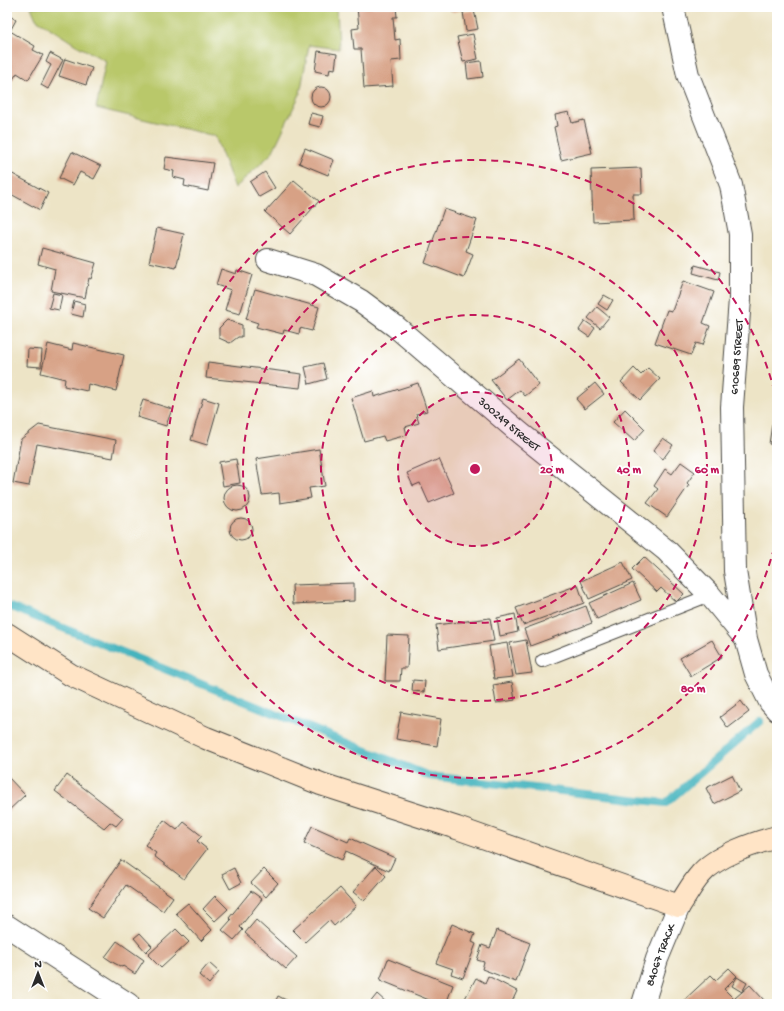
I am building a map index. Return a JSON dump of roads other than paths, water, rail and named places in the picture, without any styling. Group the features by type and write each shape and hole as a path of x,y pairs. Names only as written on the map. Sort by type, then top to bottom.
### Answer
{"main road":[{"path":"7,634 71,675 206,738 321,784 457,828 679,906 701,874 724,857 753,844 777,837"}],"street":[{"name":"610689 STREET","path":"673,7 688,75 731,185 740,234 740,299 732,407 735,571 746,639 756,674 770,702 777,710"},
{"name":"300249 STREET","path":"268,260 316,275 361,301 395,326 520,433 667,551 710,595 746,639"},
{"name":"84067 TRACK","path":"644,1004 657,959 679,906"},
{"path":"7,926 128,1004"}],"lane":[{"path":"542,661 710,595"}],"waterway":[{"path":"11,607 429,776 666,803 760,721"}]}
